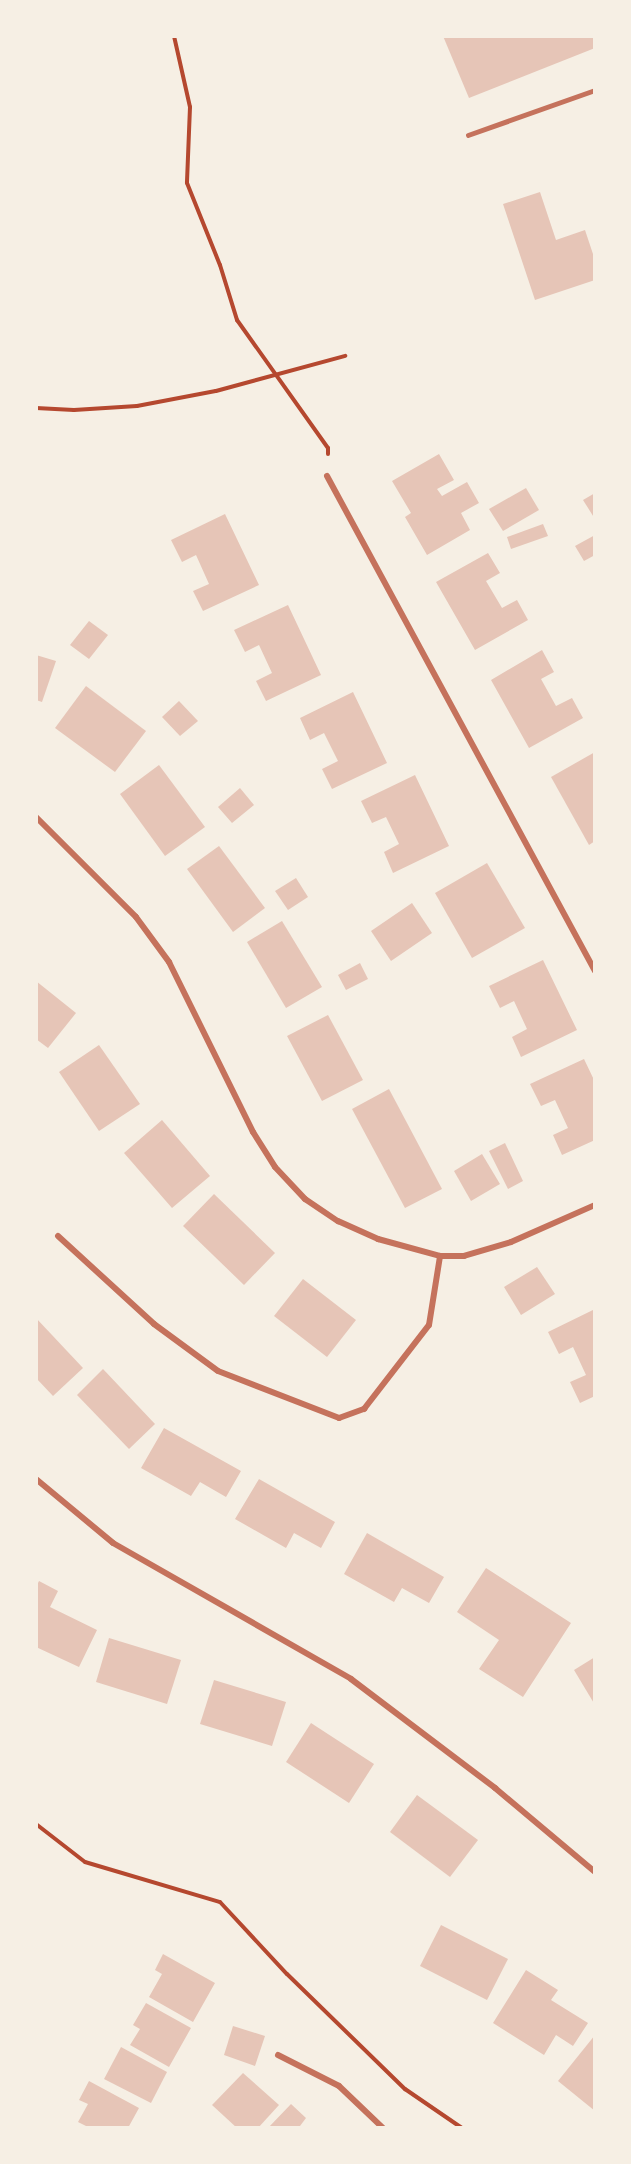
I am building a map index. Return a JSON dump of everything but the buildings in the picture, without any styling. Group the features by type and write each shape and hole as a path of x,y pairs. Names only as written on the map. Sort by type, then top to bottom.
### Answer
{"street":[{"path":"327,476 595,971"},
{"path":"36,817 136,917 169,962 253,1132 275,1167 305,1199 338,1221 378,1239 440,1256 464,1256 511,1242 593,1206 595,1215"},
{"path":"58,1236 154,1324 218,1371 339,1418 364,1409 429,1325 440,1256"},
{"path":"36,1479 113,1543 351,1679 495,1788 595,1872"},
{"path":"278,2055 339,2086 383,2128"}],"lane":[{"path":"468,135 595,90"}],"path":[{"path":"174,36 189,106 187,183 220,265 237,320 328,448 327,476"},
{"path":"36,408 74,410 137,406 216,391 345,356"},
{"path":"36,1824 85,1862 220,1902 287,1974 405,2089 462,2128"}]}
